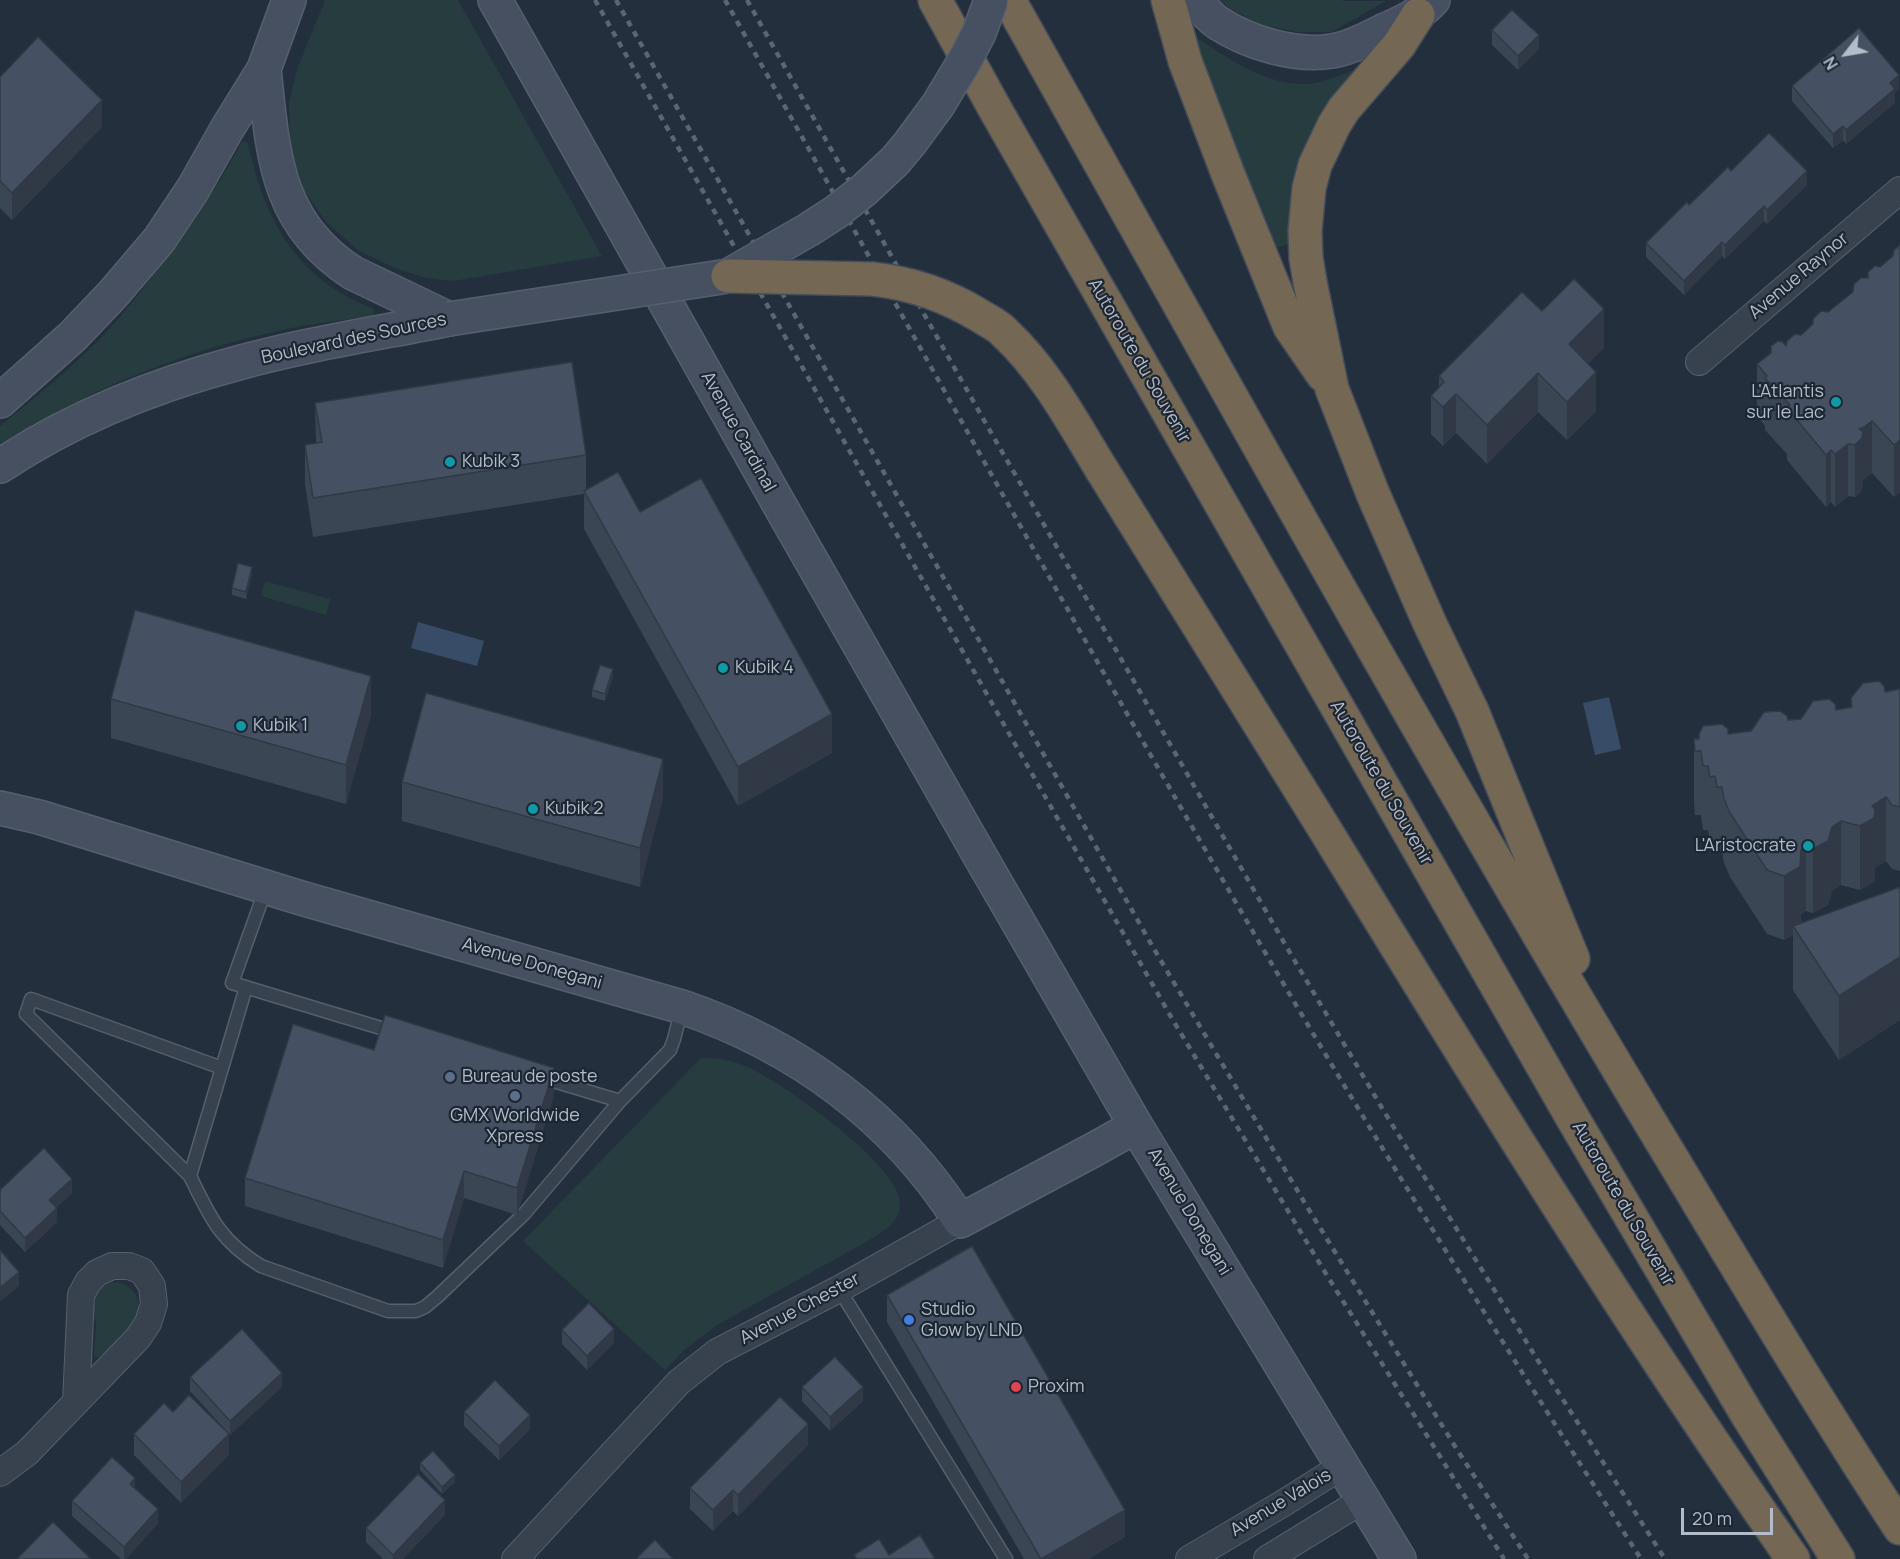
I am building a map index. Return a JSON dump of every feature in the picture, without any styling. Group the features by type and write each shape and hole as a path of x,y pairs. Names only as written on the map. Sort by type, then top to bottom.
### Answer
{"highway":[{"name":"Autoroute du Souvenir","path":"935,0 1572,1117 1748,1416 1838,1559"},
{"path":"1009,0 1245,421 1567,984 1825,1410 1900,1528"},
{"path":"1168,0 1185,61 1290,327 1332,389"},
{"path":"1426,7 1399,45 1356,94 1334,125 1315,165 1309,188 1305,231 1306,258 1332,389 1391,537 1472,711 1614,1061"},
{"path":"728,276 872,279 893,281 937,293 970,309 1003,330 1034,363 1548,1188 1668,1373 1793,1559"}],"main road":[{"path":"0,401 40,367 86,322 159,240 194,189 226,129 264,69 289,0"},
{"name":"Avenue Cardinal","path":"495,0 984,863"},
{"path":"728,276 836,212 895,161 925,125 949,88 979,33 991,0"},
{"path":"1196,0 1216,22 1234,32 1271,46 1311,52 1332,51 1351,45 1426,7"},
{"path":"264,69 275,159 281,182 296,217 309,235 339,264 370,282 449,319"},
{"name":"Boulevard des Sources","path":"0,466 68,426 173,383 250,360 347,338 449,319 728,276"},
{"path":"0,801 39,817"},
{"path":"0,808 39,817"},
{"name":"Avenue Donegani","path":"39,817 267,887 682,1007 731,1025 771,1045 821,1076 849,1097 909,1151 934,1181 960,1221"},
{"name":"Avenue Donegani","path":"984,863 1136,1126 1399,1559"},
{"name":"Avenue Chester","path":"960,1221 1136,1126"}],"street":[{"name":"Avenue Raynor","path":"1699,362 1900,190"},
{"name":"Avenue Chester","path":"515,1559 679,1383 717,1352 839,1289 960,1221"},
{"path":"0,1473 27,1454 138,1338 148,1323 154,1304 152,1286 142,1271 129,1266 112,1266 88,1281 81,1295 76,1402"},
{"name":"Avenue Valois","path":"1189,1559 1342,1466"},
{"path":"1267,1559 1363,1500"}],"lane":[{"path":"267,887 232,983 404,1035"},
{"path":"190,1176 246,987"},
{"path":"222,1068 31,999 26,1014 190,1176 216,1228 233,1247 261,1266 388,1311 416,1311 437,1297 524,1214 620,1101 670,1050 682,1007"},
{"path":"532,1074 620,1101"},
{"path":"839,1289 1006,1559"}],"green space":[{"path":"325,0 458,0 602,256 453,281 426,278 395,268 359,251 326,222 304,190 290,148 289,103 297,69"},
{"path":"1220,0 1386,1 1332,32 1298,32 1261,25 1231,9"},
{"path":"1188,32 1230,59 1275,80 1309,84 1358,69 1292,192 1288,244 1270,250"},
{"path":"242,141 248,143 264,198 288,244 304,264 324,281 347,296 374,309 373,316 273,332 191,355 112,385 36,423 0,444 0,426 86,353 131,303 207,200"},
{"path":"265,581 330,599 326,615 261,596"},
{"path":"701,1058 726,1060 750,1068 813,1108 862,1148 882,1169 895,1188 900,1204 898,1216 883,1231 717,1325 684,1350 665,1370 523,1241"},
{"path":"114,1282 125,1285 134,1292 139,1306 138,1313 129,1328 99,1358 94,1356 96,1323 91,1303 92,1297 107,1284"}],"water":[{"path":"418,622 484,641 477,666 411,648"},
{"path":"1609,697 1621,749 1595,755 1583,703"}],"building":[{"path":"1512,10 1539,35 1518,56 1492,30"},
{"path":"1859,28 1899,75 1890,83 1895,89 1846,130 1843,126 1833,134 1792,86"},
{"path":"38,37 102,100 12,193 0,181 0,77"},
{"path":"1769,133 1807,171 1767,210 1764,206 1725,245 1722,242 1684,281 1646,243 1687,202 1689,205 1728,167 1731,171"},
{"path":"1900,245 1900,440 1894,445 1872,421 1859,429 1863,432 1862,438 1855,445 1848,444 1835,454 1831,450 1826,455 1787,408 1790,405 1765,378 1767,376 1757,364 1771,353 1771,346 1778,341 1783,342 1786,346 1787,341 1795,334 1801,335 1813,324 1813,319 1821,311 1828,312 1853,292 1854,284 1861,278 1868,278 1868,272 1875,266 1880,267 1893,256 1894,250"},
{"path":"1574,279 1604,309 1569,344 1596,372 1567,402 1538,373 1487,425 1456,394 1443,407 1431,396 1444,382 1439,376 1522,292 1542,311"},
{"path":"572,362 586,455 313,498 305,445 322,442 315,403"},
{"name":"Kubik 4","path":"618,472 640,512 701,478 832,714 738,767 584,491"},
{"path":"238,563 252,567 246,592 232,588"},
{"path":"135,610 371,676 346,765 111,699"},
{"path":"600,665 613,669 605,694 592,690"},
{"path":"1879,681 1884,686 1885,692 1900,689 1900,807 1892,805 1886,797 1872,806 1875,809 1874,818 1860,826 1841,821 1832,827 1828,841 1813,849 1806,847 1801,850 1800,867 1784,876 1767,870 1730,813 1722,787 1717,787 1715,776 1710,777 1708,766 1703,766 1701,751 1695,751 1694,739 1699,739 1703,726 1722,724 1728,729 1728,734 1751,731 1764,712 1780,711 1787,716 1788,720 1801,719 1813,701 1829,699 1835,704 1836,710 1852,707 1851,698 1863,683"},
{"path":"426,693 663,759 640,848 402,782"},
{"path":"1900,887 1900,957 1839,996 1793,926"},
{"path":"385,1015 554,1068 517,1188 464,1171 443,1240 245,1178 293,1024 374,1050"},
{"path":"44,1148 72,1179 49,1200 57,1208 25,1238 0,1211 0,1190"},
{"path":"972,1246 1125,1510 1041,1559 887,1295"},
{"path":"0,1250 19,1272 0,1288"},
{"path":"589,1303 614,1329 587,1356 562,1330"},
{"path":"242,1329 282,1373 230,1421 190,1377"},
{"path":"835,1357 863,1387 830,1417 802,1387"},
{"path":"495,1380 530,1415 499,1446 464,1412"},
{"path":"189,1395 229,1434 181,1482 134,1434 164,1403 173,1412"},
{"path":"780,1397 808,1424 738,1495 733,1490 713,1510 690,1488"},
{"path":"433,1451 455,1475 442,1487 420,1463"},
{"path":"112,1457 135,1478 130,1484 158,1509 124,1547 72,1501"},
{"path":"418,1474 445,1500 393,1555 366,1528"},
{"path":"53,1522 91,1559 17,1559"},
{"path":"920,1535 935,1559 857,1559 854,1555 879,1539 889,1555"},
{"path":"655,1540 673,1559 636,1559"}],"railway":[{"path":"595,0 1174,1022 1323,1269 1504,1559"},
{"path":"616,0 1154,949 1306,1205 1456,1448 1528,1559"},
{"path":"725,0 1073,619 1286,988 1461,1275 1641,1559"},
{"path":"747,0 985,422 1286,946 1385,1113 1537,1359 1665,1559"}],"place":[{"name":"L'Atlantis sur le Lac","path":"1836,402"},
{"name":"Kubik 3","path":"450,462"},
{"name":"Kubik 4","path":"723,668"},
{"name":"Kubik 1","path":"241,726"},
{"name":"Kubik 2","path":"533,809"},
{"name":"L'Aristocrate","path":"1808,846"},
{"name":"Bureau de poste","path":"450,1077"},
{"name":"GMX Worldwide Xpress","path":"515,1096"},
{"name":"Studio Glow by LND","path":"909,1320"},
{"name":"Proxim","path":"1016,1387"}]}
